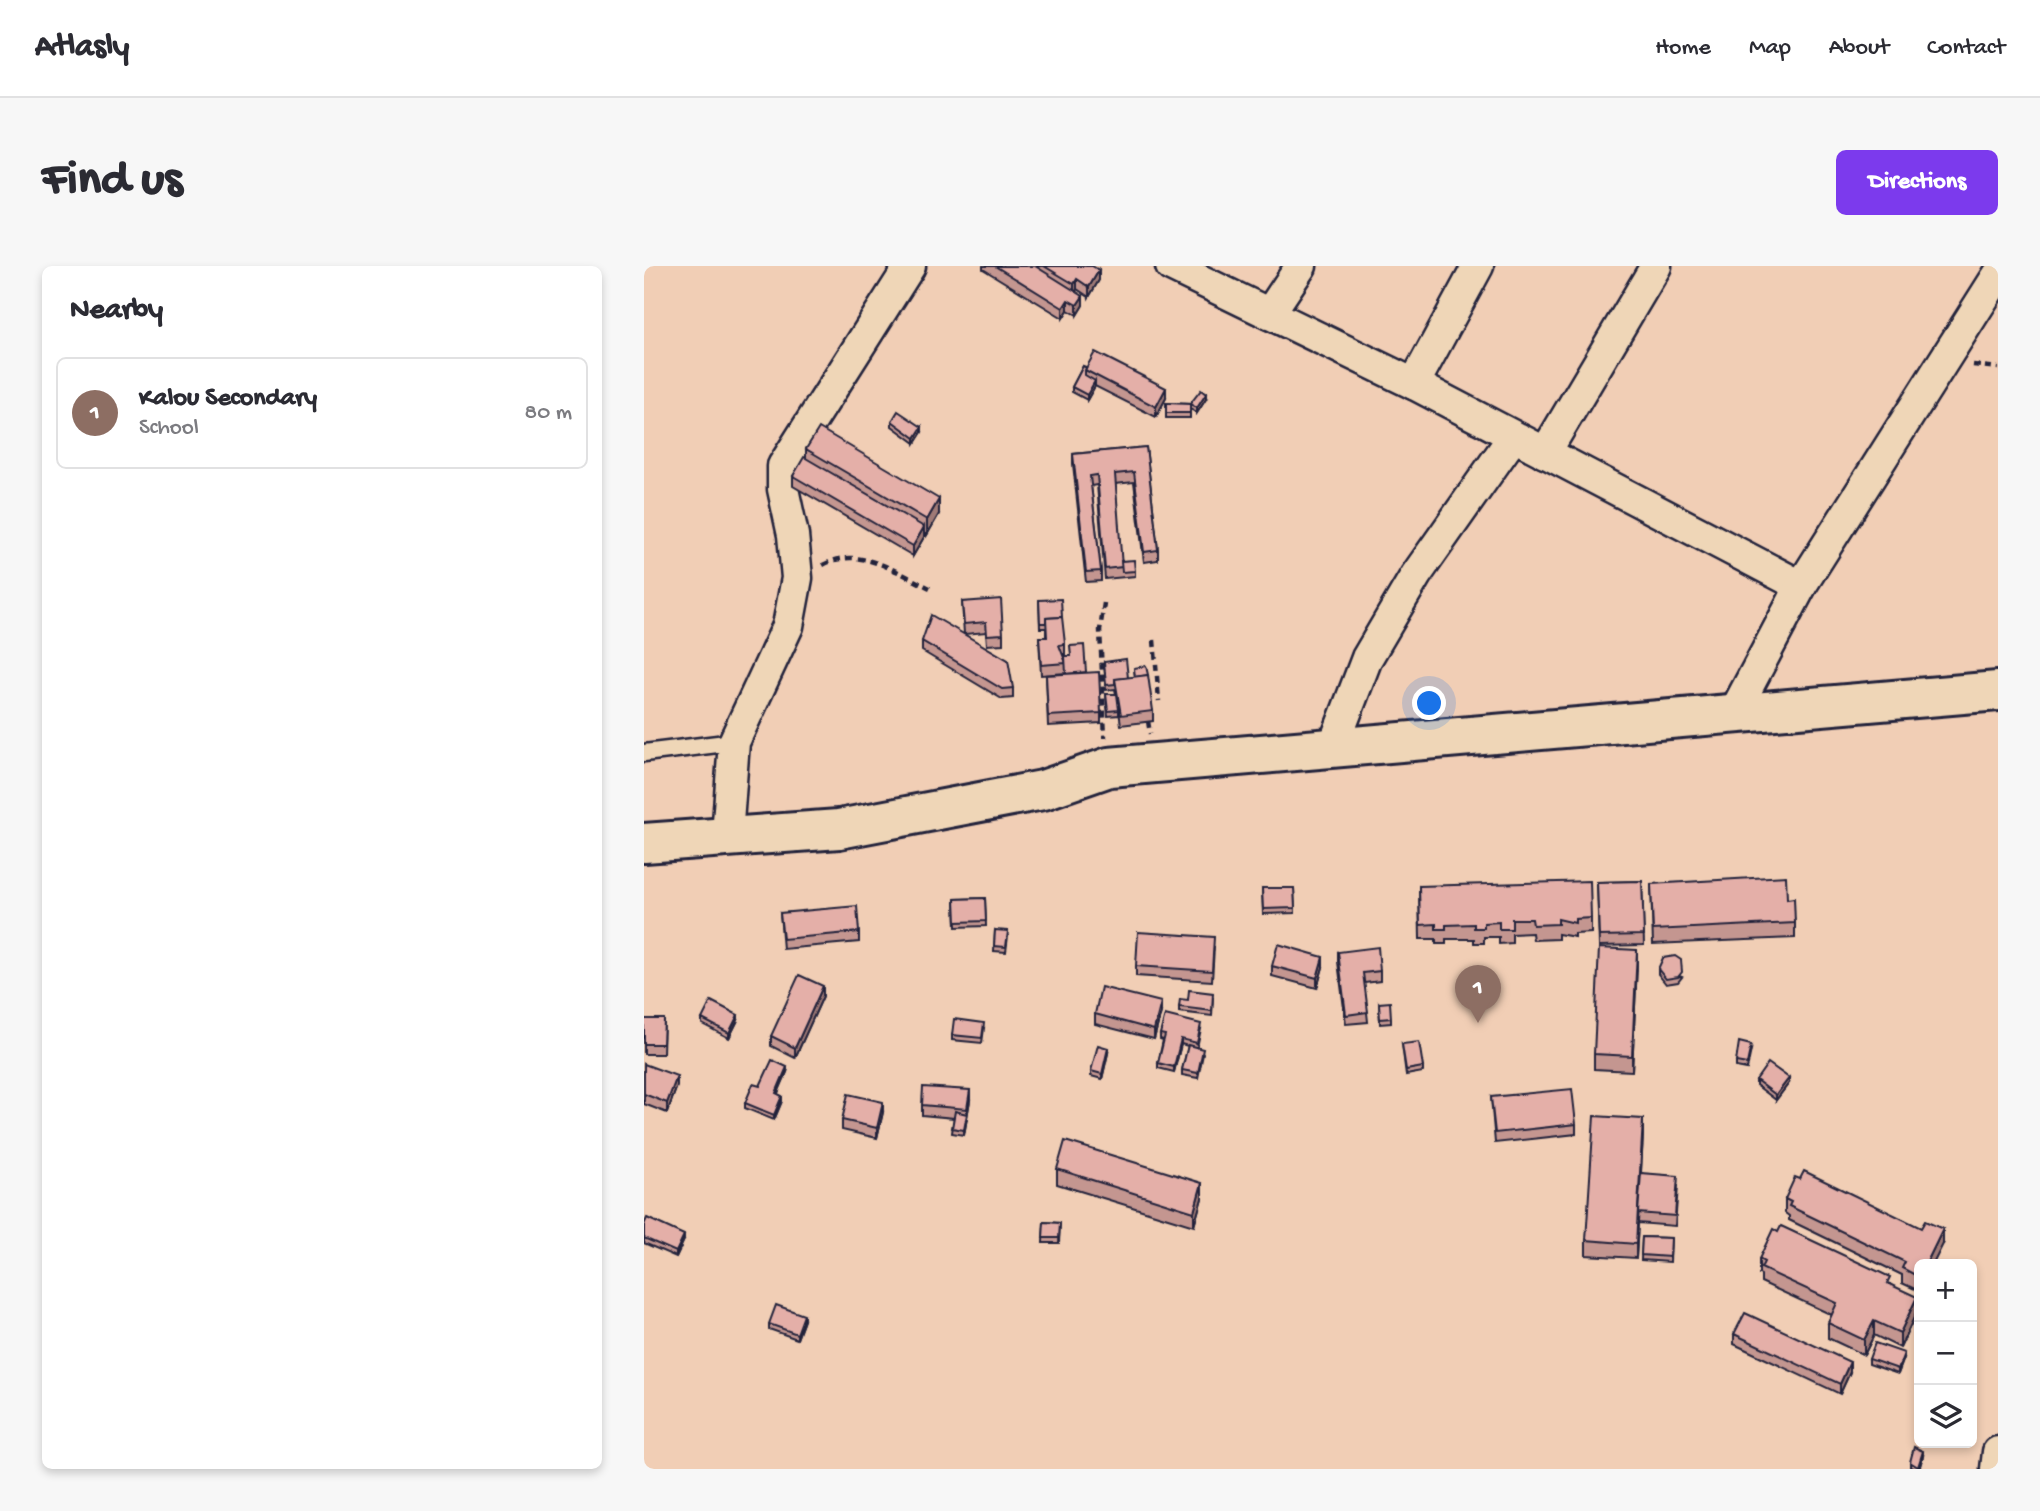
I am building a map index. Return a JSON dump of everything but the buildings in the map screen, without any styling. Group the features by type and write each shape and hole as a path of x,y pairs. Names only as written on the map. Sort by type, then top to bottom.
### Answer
{"main road":[{"path":"644,843 839,829 1043,790 1109,767 1735,711 1998,691"}],"street":[{"path":"727,836 734,742 788,626 797,578 793,536 783,489 783,466 911,266"},
{"path":"1171,266 1414,384 1801,586"},
{"path":"1269,314 1301,266"},
{"path":"1414,384 1478,266"},
{"path":"1545,453 1656,266"},
{"path":"1735,711 1801,586 1998,275"},
{"path":"1333,747 1367,659 1409,587 1513,437"},
{"path":"1996,1469 1998,1452"}],"lane":[{"path":"644,753 734,742"}],"path":[{"path":"797,578 834,559 871,559 930,588"},
{"path":"1104,603 1100,630 1105,724"},
{"path":"1154,640 1159,701"}],"place":[{"name":"Kalou Secondary","path":"1478,1023"}]}
